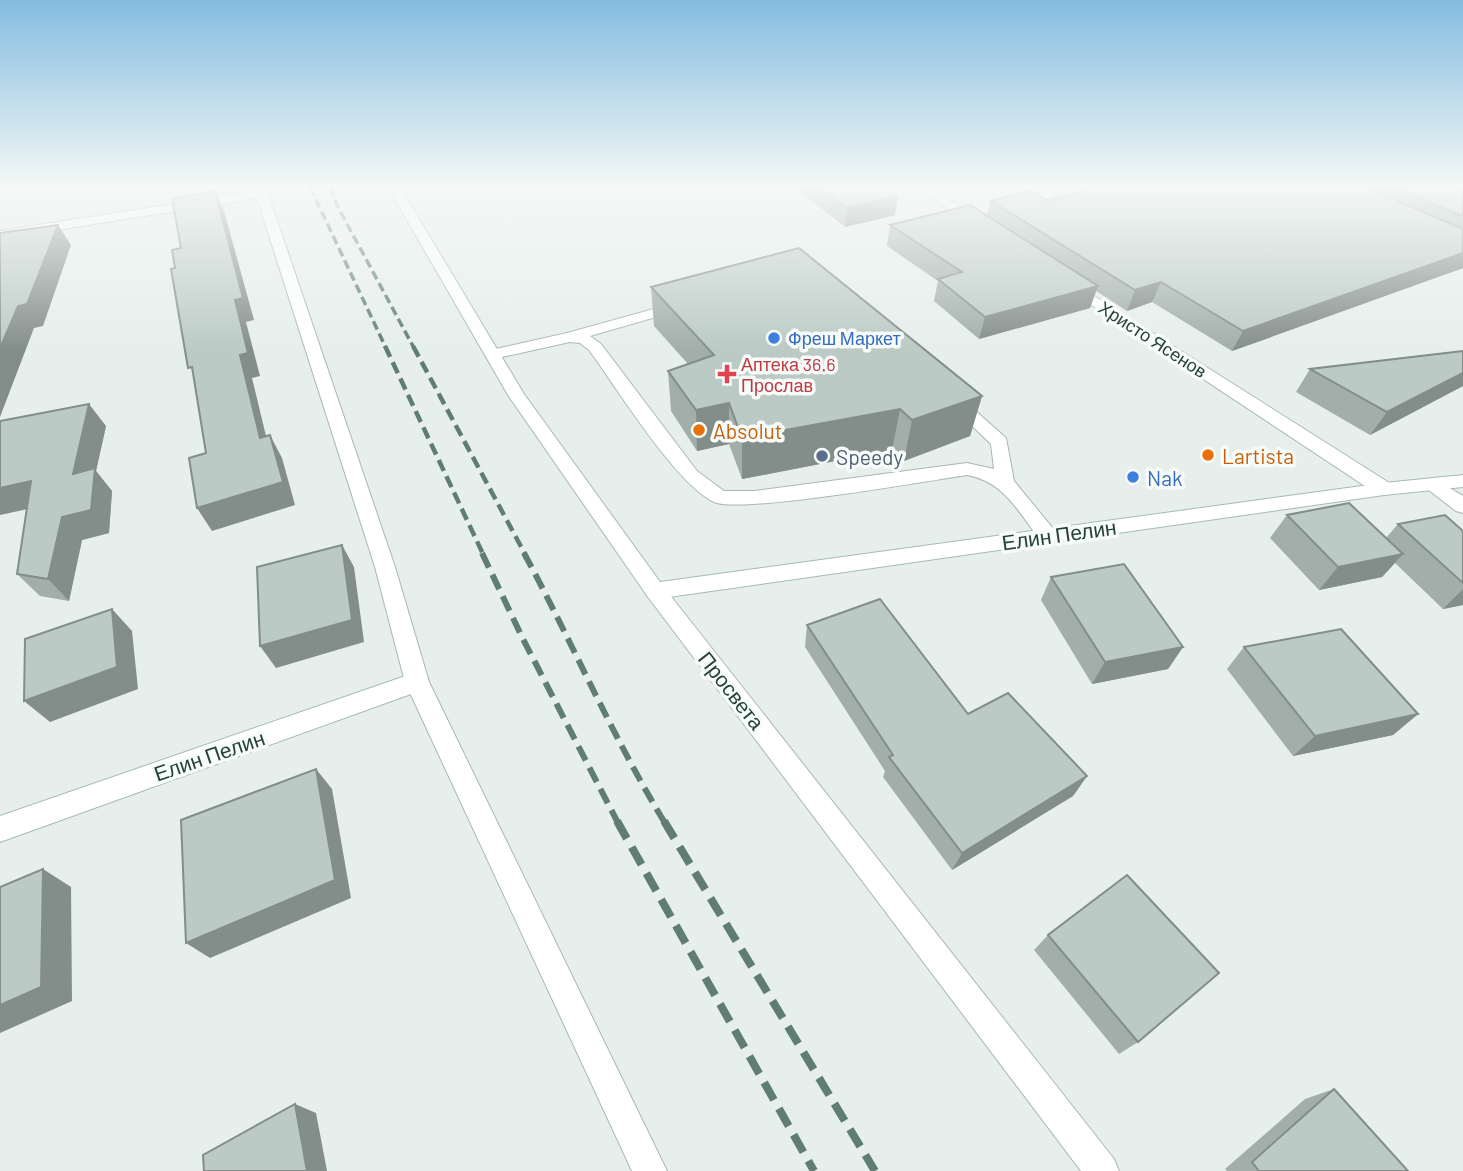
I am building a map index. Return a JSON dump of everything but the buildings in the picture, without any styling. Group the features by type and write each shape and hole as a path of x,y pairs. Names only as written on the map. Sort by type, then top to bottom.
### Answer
{"street":[{"path":"278,242 385,567 417,682 650,1171"},
{"name":"Просвета","path":"426,242 516,395 655,591 1102,1171"},
{"name":"Христо Ясенов","path":"1060,278 1384,489"},
{"path":"493,354 570,337 699,300"},
{"path":"570,337 584,339 595,347 690,475 720,497 754,498 967,470 988,473 1005,482 1048,536"},
{"path":"941,391 1000,442 1005,482"},
{"name":"Елин Пелин","path":"655,591 1384,489 1463,481"},
{"path":"1433,484 1463,506"},
{"name":"Елин Пелин","path":"0,829 417,682"}],"railway":[{"path":"336,242 386,348"},
{"path":"357,242 414,348"},
{"path":"385,346 483,554"},
{"path":"413,346 525,554"},
{"path":"482,553 618,823"},
{"path":"524,553 627,757 665,823"},
{"path":"617,821 814,1171"},
{"path":"664,821 875,1171"}],"place":[{"name":"Фреш Маркет","path":"774,338"},
{"name":"Аптека 36.6 Прослав","path":"727,374"},
{"name":"Absolut","path":"699,430"},
{"name":"Lartista","path":"1208,455"},
{"name":"Speedy","path":"822,456"},
{"name":"Nak","path":"1133,477"}]}
